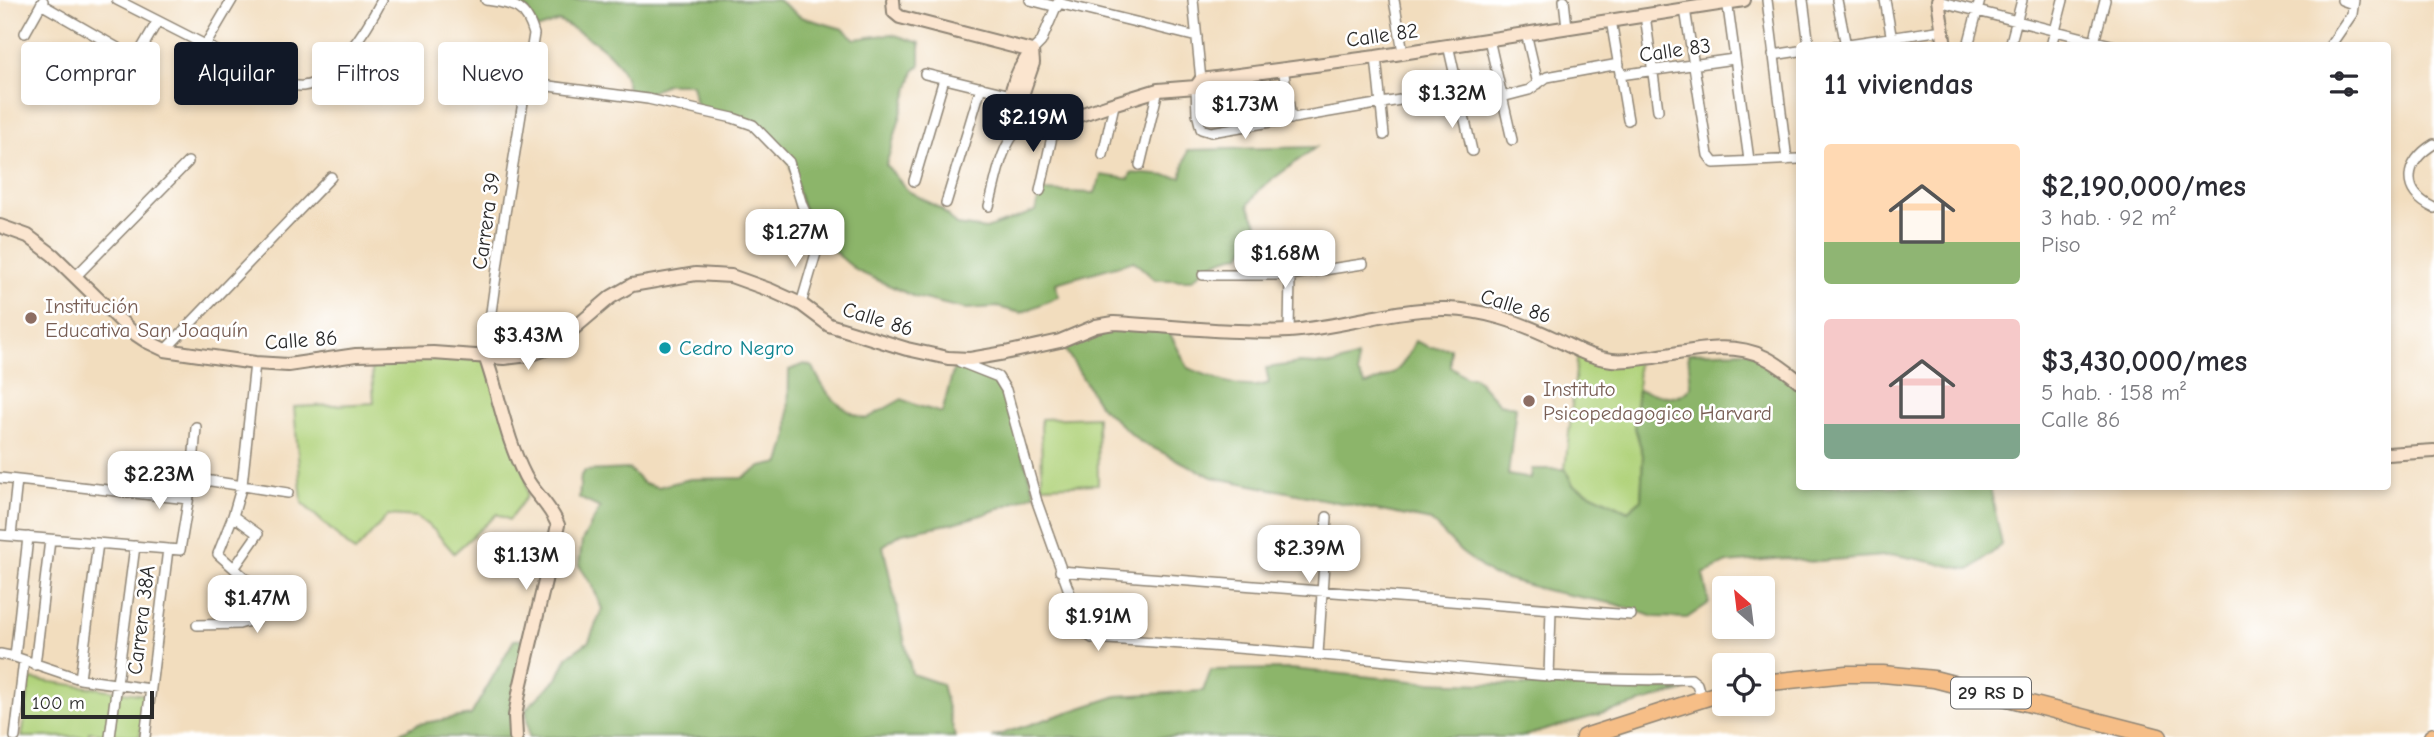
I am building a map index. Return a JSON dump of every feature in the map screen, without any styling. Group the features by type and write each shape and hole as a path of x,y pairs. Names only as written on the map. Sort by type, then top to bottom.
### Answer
{"highway":[{"name":"29 RS D","path":"1775,682 1846,674 1934,679 2159,737"},
{"path":"1584,737 1712,695"}],"main road":[{"name":"Calle 82","path":"1019,128 1036,130 1158,90 1283,68 1376,57 1744,0"},
{"path":"1938,0 1944,42"},
{"path":"893,6 900,17 1032,51"},
{"path":"1019,128 1011,117 1011,95 1024,60 1032,51"},
{"path":"1032,51 1033,63 1020,98 1019,113 1024,122 1030,125 1053,123"},
{"name":"Calle 86","path":"0,226 28,236 76,276 131,331 165,350 255,363 288,365 356,355 433,352 504,358 541,352 611,297 632,285 696,274 731,276 801,304 829,325 842,330 948,358 970,359 997,355 1060,341 1096,326 1114,323 1258,332 1289,331 1356,323 1399,312 1446,309 1487,313 1523,324 1578,352 1601,358 1628,361 1709,349 1740,349 1762,355 1796,379"},
{"name":"Carrera 39","path":"485,356 526,477 552,510 558,525 530,639 515,716 516,737"},
{"path":"2391,454 2434,451"}],"street":[{"path":"117,0 128,3 157,22 202,42"},
{"path":"298,85 303,86 324,78 365,33 382,0"},
{"name":"Carrera 39","path":"486,0 520,8 530,19 534,34 533,42"},
{"path":"1030,0 1058,3 1197,37"},
{"path":"1193,0 1197,37 1197,113 1201,129 1211,132 1459,90"},
{"path":"1394,0 1403,52"},
{"path":"1564,0 1567,27"},
{"path":"1767,0 1787,160"},
{"path":"1803,0 1808,42"},
{"path":"1837,0 1845,42"},
{"path":"1885,0 1892,41 1943,30"},
{"path":"1938,0 2055,30 2090,42"},
{"path":"1969,42 1980,0"},
{"path":"2011,42 2022,0"},
{"path":"2052,42 2063,0"},
{"path":"2093,42 2105,0"},
{"path":"2333,42 2352,14 2354,2 2342,0"},
{"path":"1727,1 1749,160"},
{"path":"25,33 43,2 108,42"},
{"path":"207,42 227,2"},
{"path":"1032,51 1041,42 1058,3"},
{"path":"1685,9 1708,155 1714,163 1796,159"},
{"path":"1645,15 1658,110"},
{"path":"1611,20 1628,121"},
{"path":"145,42 157,22"},
{"path":"1526,33 1538,84"},
{"path":"1489,39 1512,140"},
{"path":"1448,45 1472,151"},
{"path":"1773,55 1796,51"},
{"path":"1376,57 1384,135"},
{"name":"Calle 83","path":"1620,75 1734,59"},
{"name":"Calle 83","path":"1461,103 1529,90 1547,77 1619,64"},
{"path":"1283,68 1292,119"},
{"path":"925,74 1011,95"},
{"path":"914,181 944,79"},
{"path":"548,86 648,99 753,125 789,162 802,205 819,243 801,304"},
{"path":"946,203 982,87"},
{"path":"1140,164 1158,90"},
{"name":"Carrera 39","path":"485,356 522,105"},
{"path":"1103,155 1114,105"},
{"path":"1040,191 1053,123"},
{"path":"989,206 1004,155 1012,135 1019,128"},
{"path":"2434,144 2417,155 2410,171 2411,185 2416,194 2426,205 2434,208"},
{"path":"76,276 188,162"},
{"path":"165,350 331,177"},
{"path":"1203,275 1290,275 1363,264"},
{"path":"1289,331 1290,275"},
{"path":"948,358 998,377 1006,390 1037,502 1060,571 1084,633 1092,638 1318,654 1549,677 1630,681 1691,679 1697,684 1701,698"},
{"path":"255,363 242,485 218,554 272,602"},
{"path":"0,535 180,550 192,478 196,427"},
{"path":"0,478 188,499"},
{"path":"192,478 288,493"},
{"path":"11,536 17,480"},
{"path":"233,516 258,534 234,567"},
{"path":"1318,654 1327,517"},
{"path":"15,737 28,537"},
{"path":"35,665 50,540"},
{"path":"80,679 98,543"},
{"path":"110,737 135,546"},
{"name":"Carrera 38A","path":"145,737 168,550"},
{"path":"1060,571 1631,615"},
{"path":"197,625 248,622 256,619 290,584"},
{"path":"1549,677 1551,609"},
{"path":"0,654 80,679 150,689"}],"green space":[{"path":"507,0 778,0 801,17 843,29 855,39 892,34 920,43 920,66 914,71 886,165 908,191 941,209 956,225 986,229 1036,211 1040,191 1095,193 1101,175 1129,179 1131,173 1181,177 1188,150 1316,147 1261,188 1248,205 1262,238 1250,239 1241,255 1214,263 1192,280 1155,280 1134,261 1056,283 1058,297 1021,313 997,307 965,309 915,297 857,271 823,242 802,205 789,162 759,124 697,110 692,84 666,84 646,94 628,91 620,67 603,48 559,21 537,29 528,10"},
{"path":"1166,326 1188,368 1228,383 1249,386 1269,383 1266,368 1300,363 1332,365 1357,357 1358,374 1366,385 1397,370 1415,341 1429,347 1450,348 1450,366 1466,377 1475,377 1499,404 1516,407 1508,475 1531,479 1532,469 1565,469 1573,485 1628,511 1641,500 1643,455 1634,424 1638,390 1666,396 1680,395 1691,387 1688,353 1748,351 1796,379 1796,490 1991,490 2002,545 1970,570 1897,555 1806,562 1787,558 1727,563 1703,574 1709,603 1687,618 1655,617 1615,604 1549,591 1492,575 1461,552 1431,521 1212,477 1139,441 1100,406 1060,341 1088,330"},
{"path":"1578,352 1637,359 1638,390 1634,424 1643,455 1641,500 1628,511 1573,485 1565,469"},
{"path":"371,358 485,359 526,477 527,496 509,520 497,514 454,553 434,530 417,517 388,515 355,552 302,503 294,407 374,403"},
{"path":"956,360 1001,382 1035,494 985,514 902,533 883,546 912,674 942,684 955,737 529,737 526,709 557,679 567,657 589,641 602,609 593,587 579,565 582,541 600,508 579,498 581,475 585,471 629,469 643,483 658,487 690,479 742,478 761,467 780,463 788,435 789,370 805,364 813,367 833,399 848,411 866,419 902,399 942,413"},
{"path":"1097,417 1098,484 1042,486 1041,419"},
{"path":"530,639 516,737 392,737 418,724 471,715 514,640"},
{"path":"1292,669 1422,682 1685,690 1521,737 992,737 1117,696 1203,691 1211,670"},
{"path":"30,679 146,695 140,737 89,732 88,737 22,737"}],"place":[{"name":"Institución Educativa San Joaquín","path":"31,318"},
{"name":"Cedro Negro","path":"665,348"},
{"name":"Instituto Psicopedagogico Harvard","path":"1529,401"}]}
